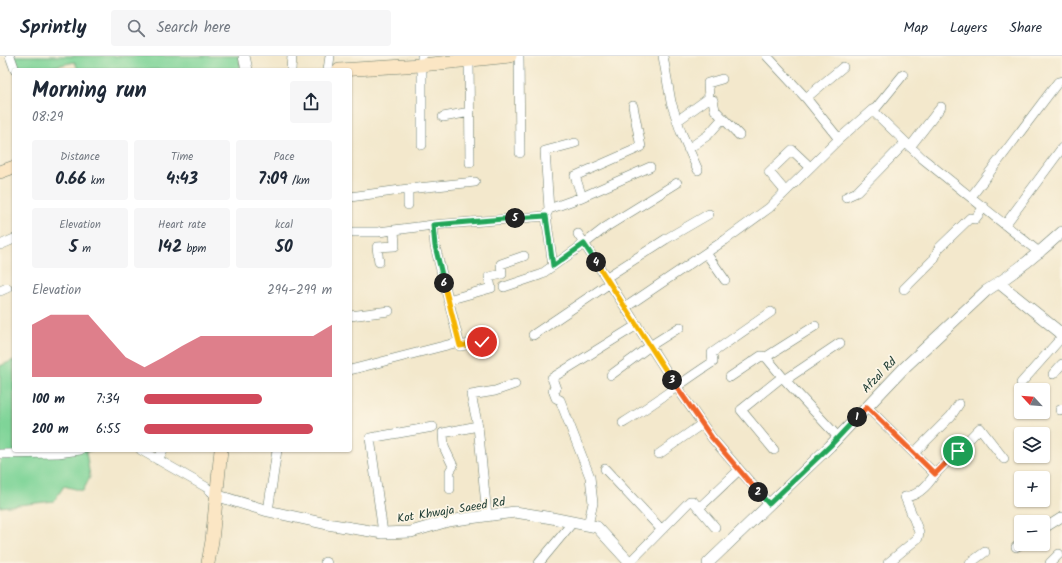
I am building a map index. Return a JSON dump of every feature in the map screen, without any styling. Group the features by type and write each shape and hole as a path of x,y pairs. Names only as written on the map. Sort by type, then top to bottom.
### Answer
{"main road":[{"path":"352,68 422,60 469,60 510,56"},
{"path":"0,172 12,168"},
{"path":"208,563 212,541 215,496 221,452"}],"street":[{"path":"10,56 14,68"},
{"path":"244,56 247,68"},
{"path":"291,68 292,56"},
{"path":"328,68 330,56"},
{"path":"519,56 520,153"},
{"path":"663,56 671,102 688,149 698,170"},
{"path":"767,56 806,98 839,139"},
{"path":"422,60 422,144"},
{"path":"469,60 470,163"},
{"path":"806,98 843,67"},
{"path":"626,307 769,208 839,139 876,108 903,75"},
{"path":"722,79 708,83 709,98 713,100 715,110 739,136"},
{"path":"971,197 1058,82 1062,81"},
{"path":"677,121 709,98"},
{"path":"582,197 575,176 641,147 633,106"},
{"path":"846,198 857,192 908,145 941,107"},
{"path":"872,110 908,145 1040,253"},
{"path":"442,117 470,112"},
{"path":"688,149 708,135 723,118"},
{"path":"553,266 548,212 545,151 575,143"},
{"path":"1005,225 1062,148"},
{"path":"785,191 769,172 792,150 810,167"},
{"path":"352,232 378,232 548,212 650,167"},
{"path":"352,197 475,182"},
{"path":"504,286 540,275 606,227 677,183"},
{"path":"408,189 408,205"},
{"path":"904,289 934,259 939,248 970,218 975,220 984,207"},
{"path":"533,335 666,239 709,214"},
{"path":"433,225 435,246 460,346 482,342"},
{"path":"379,262 377,247 395,246 394,230"},
{"name":"Afzal Rd","path":"708,563 838,438 905,367 928,345 986,291 1040,253 1062,232"},
{"path":"578,234 702,424 712,438 769,504"},
{"path":"0,245 12,240"},
{"path":"706,253 726,280"},
{"path":"448,300 490,288 489,276 502,274 501,264 524,256"},
{"path":"999,283 1062,334"},
{"path":"352,316 388,311"},
{"path":"622,423 652,405 676,386 713,362 712,353 771,312"},
{"path":"588,525 593,503 590,477 560,400 556,398 553,390 556,389 552,378 637,325"},
{"path":"730,377 761,356 766,357 815,326"},
{"path":"611,375 650,346 680,327"},
{"path":"1021,383 1062,337"},
{"path":"352,369 459,342"},
{"path":"774,450 741,410 784,379 840,343"},
{"path":"766,357 838,438"},
{"path":"1053,374 1062,364"},
{"path":"486,515 478,426 471,395 495,392 515,384"},
{"path":"914,453 951,416 959,404"},
{"path":"867,407 935,474"},
{"path":"659,454 702,424"},
{"path":"450,490 450,471 453,466 444,447 443,433 478,426"},
{"path":"383,533 370,438 433,427"},
{"path":"888,563 918,538 919,532 904,498 919,492 980,428 1004,459"},
{"path":"0,454 65,452"},
{"path":"144,452 206,488 215,496"},
{"path":"158,460 162,452"},
{"path":"268,511 277,452"},
{"path":"605,469 661,530"},
{"path":"699,508 739,470"},
{"name":"Kot Khwaja Saeed Rd","path":"215,496 268,511 326,524 383,533 411,532 448,522 486,515 515,512 597,527 630,563"},
{"path":"630,563 690,501 693,501 715,527"},
{"path":"1050,525 1062,517"},
{"path":"539,563 573,522"},
{"path":"970,563 985,552"},
{"path":"1050,563 1059,554"}],"green space":[{"path":"13,56 239,56 241,68 77,68 75,62 47,68 17,68"},
{"path":"12,361 12,452 86,452 90,477 83,491 64,486 54,501 0,507 0,366"}],"route":[{"path":"482,342 460,346 435,246 433,225 546,216 553,266 584,244 676,386 712,438 769,504 830,446 867,407 935,474 958,451"}]}
